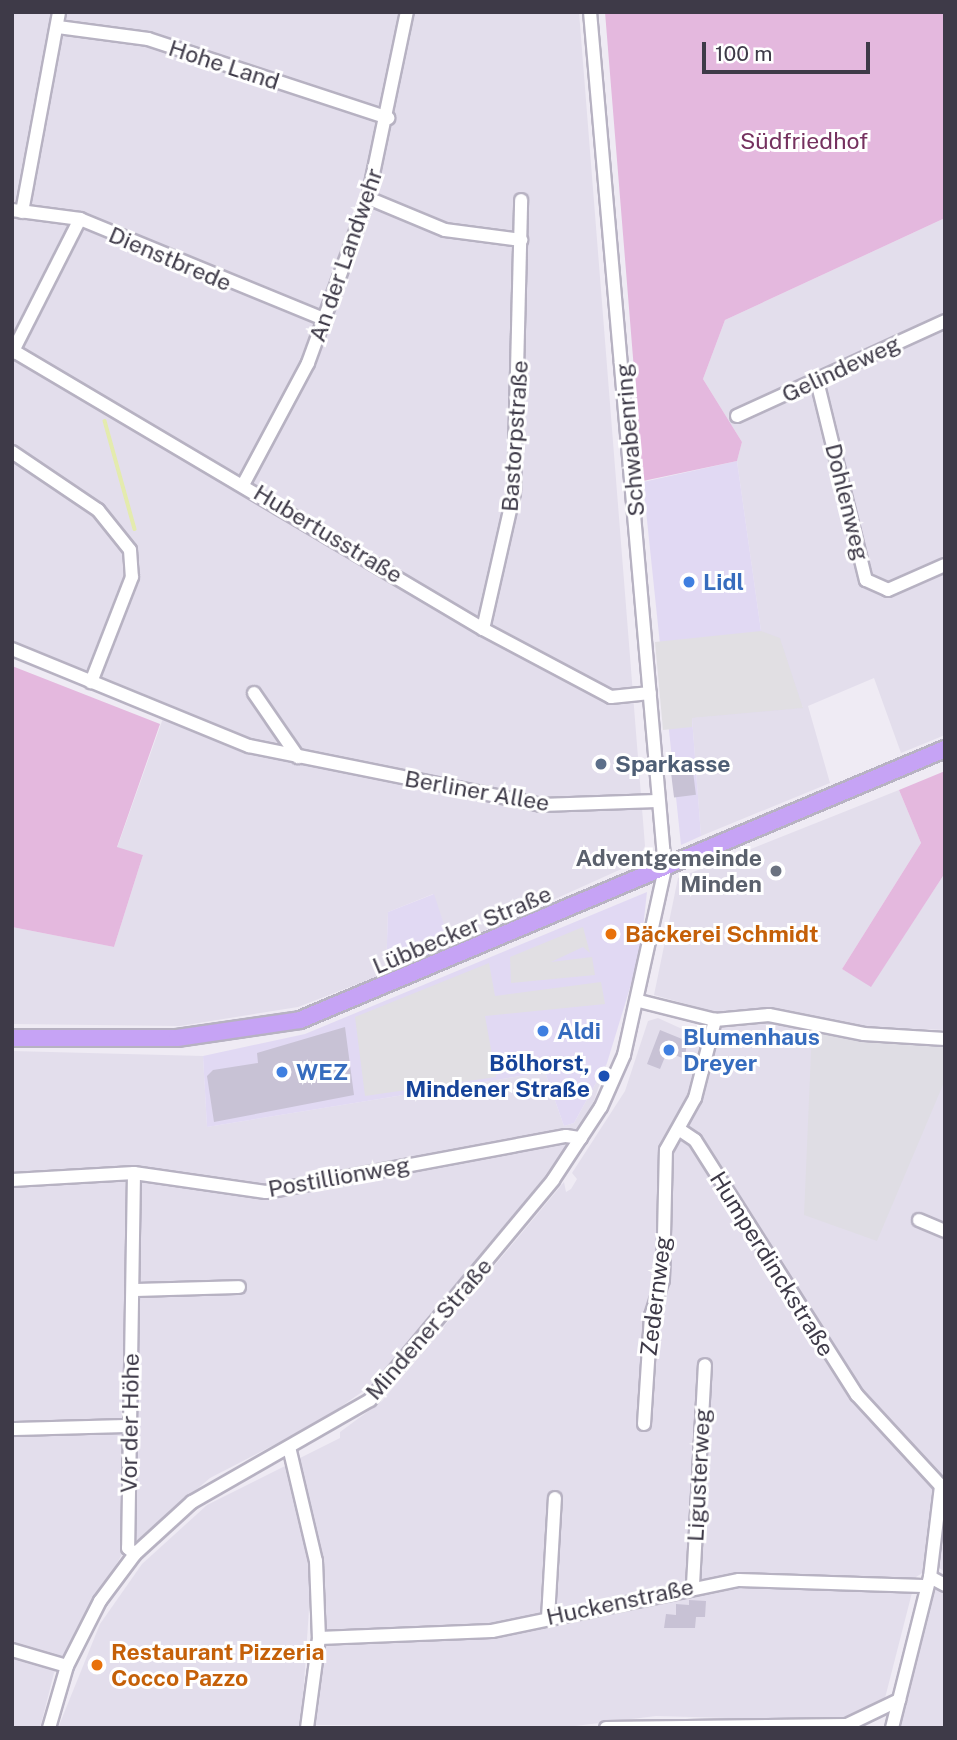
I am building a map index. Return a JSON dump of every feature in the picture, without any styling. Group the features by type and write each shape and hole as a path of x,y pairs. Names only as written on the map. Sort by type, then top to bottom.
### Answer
{"main road":[{"name":"Lübbecker Straße","path":"12,1038 177,1038 300,1020 665,869 945,749"}],"street":[{"path":"17,211 60,12"},
{"name":"An der Landwehr","path":"244,483 326,320 368,198 388,118 407,12"},
{"name":"Schwabenring","path":"590,12 665,869"},
{"name":"Hohe Land","path":"58,27 148,39 388,118"},
{"path":"368,198 445,230 521,240"},
{"name":"Bastorpstraße","path":"483,629 514,493 521,200"},
{"name":"Dienstbrede","path":"17,211 80,219 326,320"},
{"path":"12,351 80,219"},
{"name":"Gelindeweg","path":"737,416 945,321"},
{"name":"Hubertusstraße","path":"12,351 244,483 483,629 611,697 650,693"},
{"name":"Dohlenweg","path":"817,380 866,580 888,590 945,565"},
{"path":"12,452 99,510 130,550 132,577 91,682"},
{"name":"Berliner Allee","path":"12,649 249,746 541,805 657,801"},
{"path":"254,693 298,757"},
{"name":"Mindener Straße","path":"49,1728 67,1666 100,1601 135,1554 191,1502 353,1411 387,1381 582,1138 614,1080 639,1001 665,869"},
{"path":"639,1001 715,1020 769,1015 868,1034 945,1039"},
{"path":"680,1130 715,1020"},
{"name":"Zedernweg","path":"644,1424 651,1316 663,1279 666,1150 680,1130"},
{"name":"Humperdinckstraße","path":"680,1130 695,1140 857,1395 944,1485"},
{"name":"Postillionweg","path":"12,1180 134,1173 266,1192 566,1136 582,1138"},
{"name":"Vor der Höhe","path":"134,1173 128,1548 135,1554"},
{"path":"919,1220 945,1231"},
{"path":"133,1290 239,1287"},
{"name":"Ligusterweg","path":"693,1585 705,1365"},
{"path":"12,1429 129,1426"},
{"path":"289,1447 316,1561 319,1639 307,1728"},
{"path":"892,1728 927,1581 944,1485"},
{"path":"548,1618 555,1498"},
{"name":"Huckenstraße","path":"319,1639 492,1631 693,1585 739,1580 927,1581"},
{"path":"927,1581 945,1585"},
{"path":"12,1650 67,1666"},
{"path":"606,1728 847,1726 899,1700"}],"shaded area":[{"path":"12,12 579,12 645,846 637,862 451,946 433,894 388,912 386,973 298,1007 180,1026 12,1024 12,927 114,947 143,855 117,848 167,707 12,642"},
{"path":"945,218 945,735 901,753 874,678 808,706 830,783 701,836 692,718 803,707 761,631 737,461 742,442 703,379 725,320"},
{"path":"737,461 761,631 780,638 803,708 692,718 701,836 681,845 643,482"},
{"path":"761,631 780,638 803,708 692,718 692,727 663,730 655,642"},
{"path":"899,790 921,843 842,969 871,986 945,873 945,1030 868,1027 770,1008 718,1013 654,995 678,878"},
{"path":"647,892 640,955 607,1063 574,1123 564,1126 545,1072 207,1127 203,1056 305,1034"},
{"path":"434,894 451,946 386,973 388,912"},
{"path":"583,927 590,953 583,947 551,962 592,957 595,975 511,983 510,957"},
{"path":"489,963 495,996 601,982 605,1004 485,1016 496,1077 365,1096 355,1017"},
{"path":"658,1018 691,1033 767,1020 867,1040 945,1045 945,1572 935,1565 916,1577 884,1702 833,1721 656,1716 559,1728 315,1725 322,1565 298,1459 340,1438 340,1432 382,1401 564,1182 566,1192 571,1189 577,1179 572,1173 625,1091 648,1021"},
{"path":"812,1029 882,1043 945,1044 945,1080 877,1241 804,1215"},
{"path":"12,1051 203,1056 207,1127 545,1072 564,1126 574,1123 607,1063 581,1138 369,1387 322,1420 210,1478 124,1551 54,1673 40,1728 12,1728"},
{"path":"289,1464 312,1565 301,1728 58,1728 100,1624 142,1564 207,1505"},
{"path":"945,1585 945,1728 895,1728 931,1593"}],"green space":[{"name":"Südfriedhof","path":"605,12 945,12 945,218 725,320 703,379 742,442 737,461 643,481"},
{"path":"12,666 160,724 117,847 143,855 114,947 12,927"},
{"path":"945,771 945,873 871,987 842,969 921,843 899,790"}],"building":[{"path":"692,763 696,795 674,797 670,766"},
{"name":"WEZ","path":"345,1027 354,1095 214,1122 207,1076 213,1070 258,1063 257,1053"},
{"name":"Blumenhaus Dreyer","path":"660,1030 687,1041 685,1059 667,1052 660,1069 647,1064"},
{"path":"689,1600 706,1601 705,1617 696,1617 695,1628 664,1628 666,1614 676,1615 676,1604 689,1605"}],"waterway":[{"path":"105,421 135,529"}],"place":[{"name":"Lidl","path":"689,582"},
{"name":"Sparkasse","path":"601,764"},
{"name":"Adventgemeinde Minden","path":"776,871"},
{"name":"Bäckerei Schmidt","path":"611,934"},
{"name":"Aldi","path":"543,1031"},
{"name":"Blumenhaus Dreyer","path":"669,1050"},
{"name":"WEZ","path":"282,1072"},
{"name":"Bölhorst, Mindener Straße","path":"604,1076"},
{"name":"Restaurant Pizzeria Cocco Pazzo","path":"97,1665"}]}
